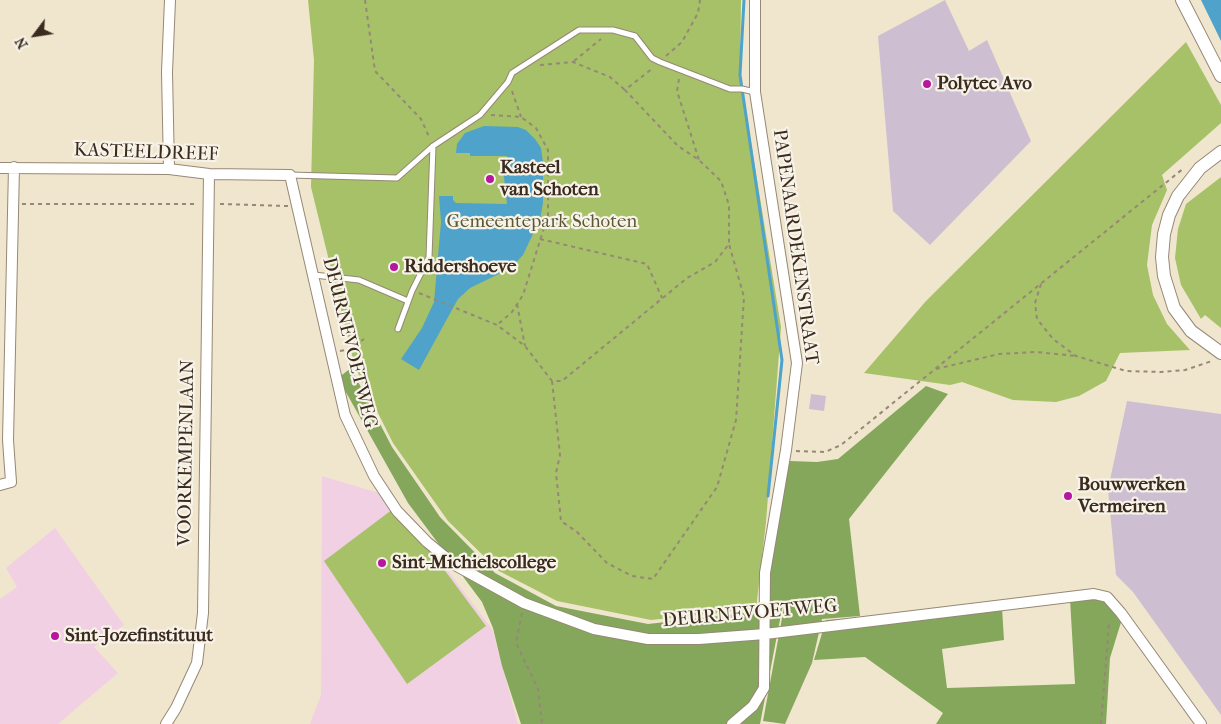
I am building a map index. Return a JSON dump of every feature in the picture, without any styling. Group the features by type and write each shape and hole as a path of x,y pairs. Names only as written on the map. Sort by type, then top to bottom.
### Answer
{"street":[{"path":"169,169 168,72 170,0"},
{"name":"PAPENAARDEKENSTRAAT","path":"732,724 753,706 764,688 765,573 786,450 797,363 753,92 755,0"},
{"path":"1182,0 1221,76"},
{"path":"1218,356 1191,331 1174,308 1169,295 1162,257 1164,234 1169,215 1187,182 1221,152"},
{"path":"0,485 10,482 8,440 14,167"},
{"name":"KASTEELDREEF","path":"0,168 169,169 209,174 290,175"},
{"name":"VOORKEMPENLAAN","path":"166,724 187,686 197,662 203,613 209,174"},
{"name":"DEURNEVOETWEG","path":"290,175 346,415 358,445 374,476 397,511 427,542 455,565 524,603 594,629 648,639 699,640 765,634 1094,594 1107,597 1121,613"},
{"path":"1121,613 1201,724"}],"lane":[{"path":"290,175 397,178 433,146 480,115 508,82 512,73 579,30 613,30 635,36 652,58 660,62 730,89 742,89 753,92"},
{"path":"398,329 412,291 429,257 433,146"},
{"path":"313,275 358,280 408,301"}],"path":[{"path":"365,0 374,71 421,119 433,146"},
{"path":"625,90 682,42 698,13 700,0"},
{"path":"573,62 613,30"},
{"path":"412,291 497,325 525,346 552,381 560,455 556,473 561,521 577,532 607,563 632,576 653,579 717,487 736,420 744,297 729,244 729,205 721,181 699,160 678,146 625,90 610,77 573,62 522,67"},
{"path":"680,70 677,91 699,160"},
{"path":"497,325 523,295 548,215 548,150 536,128 522,117 508,82"},
{"path":"480,115 522,117"},
{"path":"786,450 825,452 836,448 1191,162"},
{"path":"14,204 208,204 297,207"},
{"path":"540,239 647,264 662,298"},
{"path":"552,381 562,380 687,278 715,262 729,244"},
{"path":"1041,283 1035,303 1037,319 1053,339 1076,356"},
{"path":"517,304 525,346"},
{"path":"330,352 350,349 364,339"},
{"path":"933,370 999,354 1036,352 1076,356 1126,371 1161,372 1185,370 1218,356"},
{"path":"524,603 516,643 538,689 542,724"},
{"path":"1101,724 1109,624 1121,613"}],"shaded area":[{"path":"945,0 969,51 987,40 1031,141 930,245 893,211 878,36"},
{"path":"811,394 826,396 824,411 809,409"},
{"path":"1127,401 1221,414 1221,715 1133,592 1116,575 1108,489"},
{"name":"Sint-Michielscollege","path":"322,476 392,497 492,629 518,724 310,724 321,695"},
{"name":"Sint-Jozefinstituut","path":"55,528 124,625 94,647 118,673 58,724 0,724 0,599 17,587 6,568"}],"green space":[{"name":"Gemeentepark Schoten","path":"308,0 741,0 740,75 781,327 766,522 756,609 651,620 557,601 499,571 448,521 393,443 355,367 311,187 314,60"},
{"path":"1186,42 1221,105 1221,123 1162,175 1167,190 1152,225 1147,265 1153,295 1167,324 1190,350 1120,353 1106,381 1079,396 1056,402 1013,400 962,382 950,385 864,373 926,301"},
{"path":"1221,177 1221,328 1205,315 1201,319 1181,285 1175,258 1178,229 1186,204"},
{"path":"351,368 392,447 440,517 495,573 556,606 648,624 755,612 783,604 760,724 521,724 502,666 493,628 482,602 408,503 338,378"},
{"path":"926,386 948,394 849,519 860,616 822,619 812,663 785,724 763,721 785,602 767,606 769,574 785,479 790,461 817,462 838,459"},
{"path":"397,506 486,626 407,684 324,561"},
{"path":"1070,599 1106,599 1122,619 1110,658 1106,724 936,724 943,713 865,657 814,660 826,620 1002,608 1004,640 942,649 947,688 1075,684"}],"water":[{"path":"1201,0 1221,0 1221,41"},
{"path":"484,126 518,127 526,130 541,148 543,203 540,219 523,255 511,268 470,288 458,299 419,370 401,359 422,328 434,302 441,222 439,196 453,196 453,200 456,203 507,204 503,169 507,170 507,156 470,156 470,153 456,153 457,144 465,133"}],"waterway":[{"path":"744,0 740,75 782,360 768,496"}],"place":[{"name":"Polytec Avo","path":"927,84"},
{"name":"Kasteel van Schoten","path":"490,179"},
{"name":"Riddershoeve","path":"394,267"},
{"name":"Bouwwerken Vermeiren","path":"1068,496"},
{"name":"Sint-Michielscollege","path":"382,563"},
{"name":"Sint-Jozefinstituut","path":"55,636"}]}
